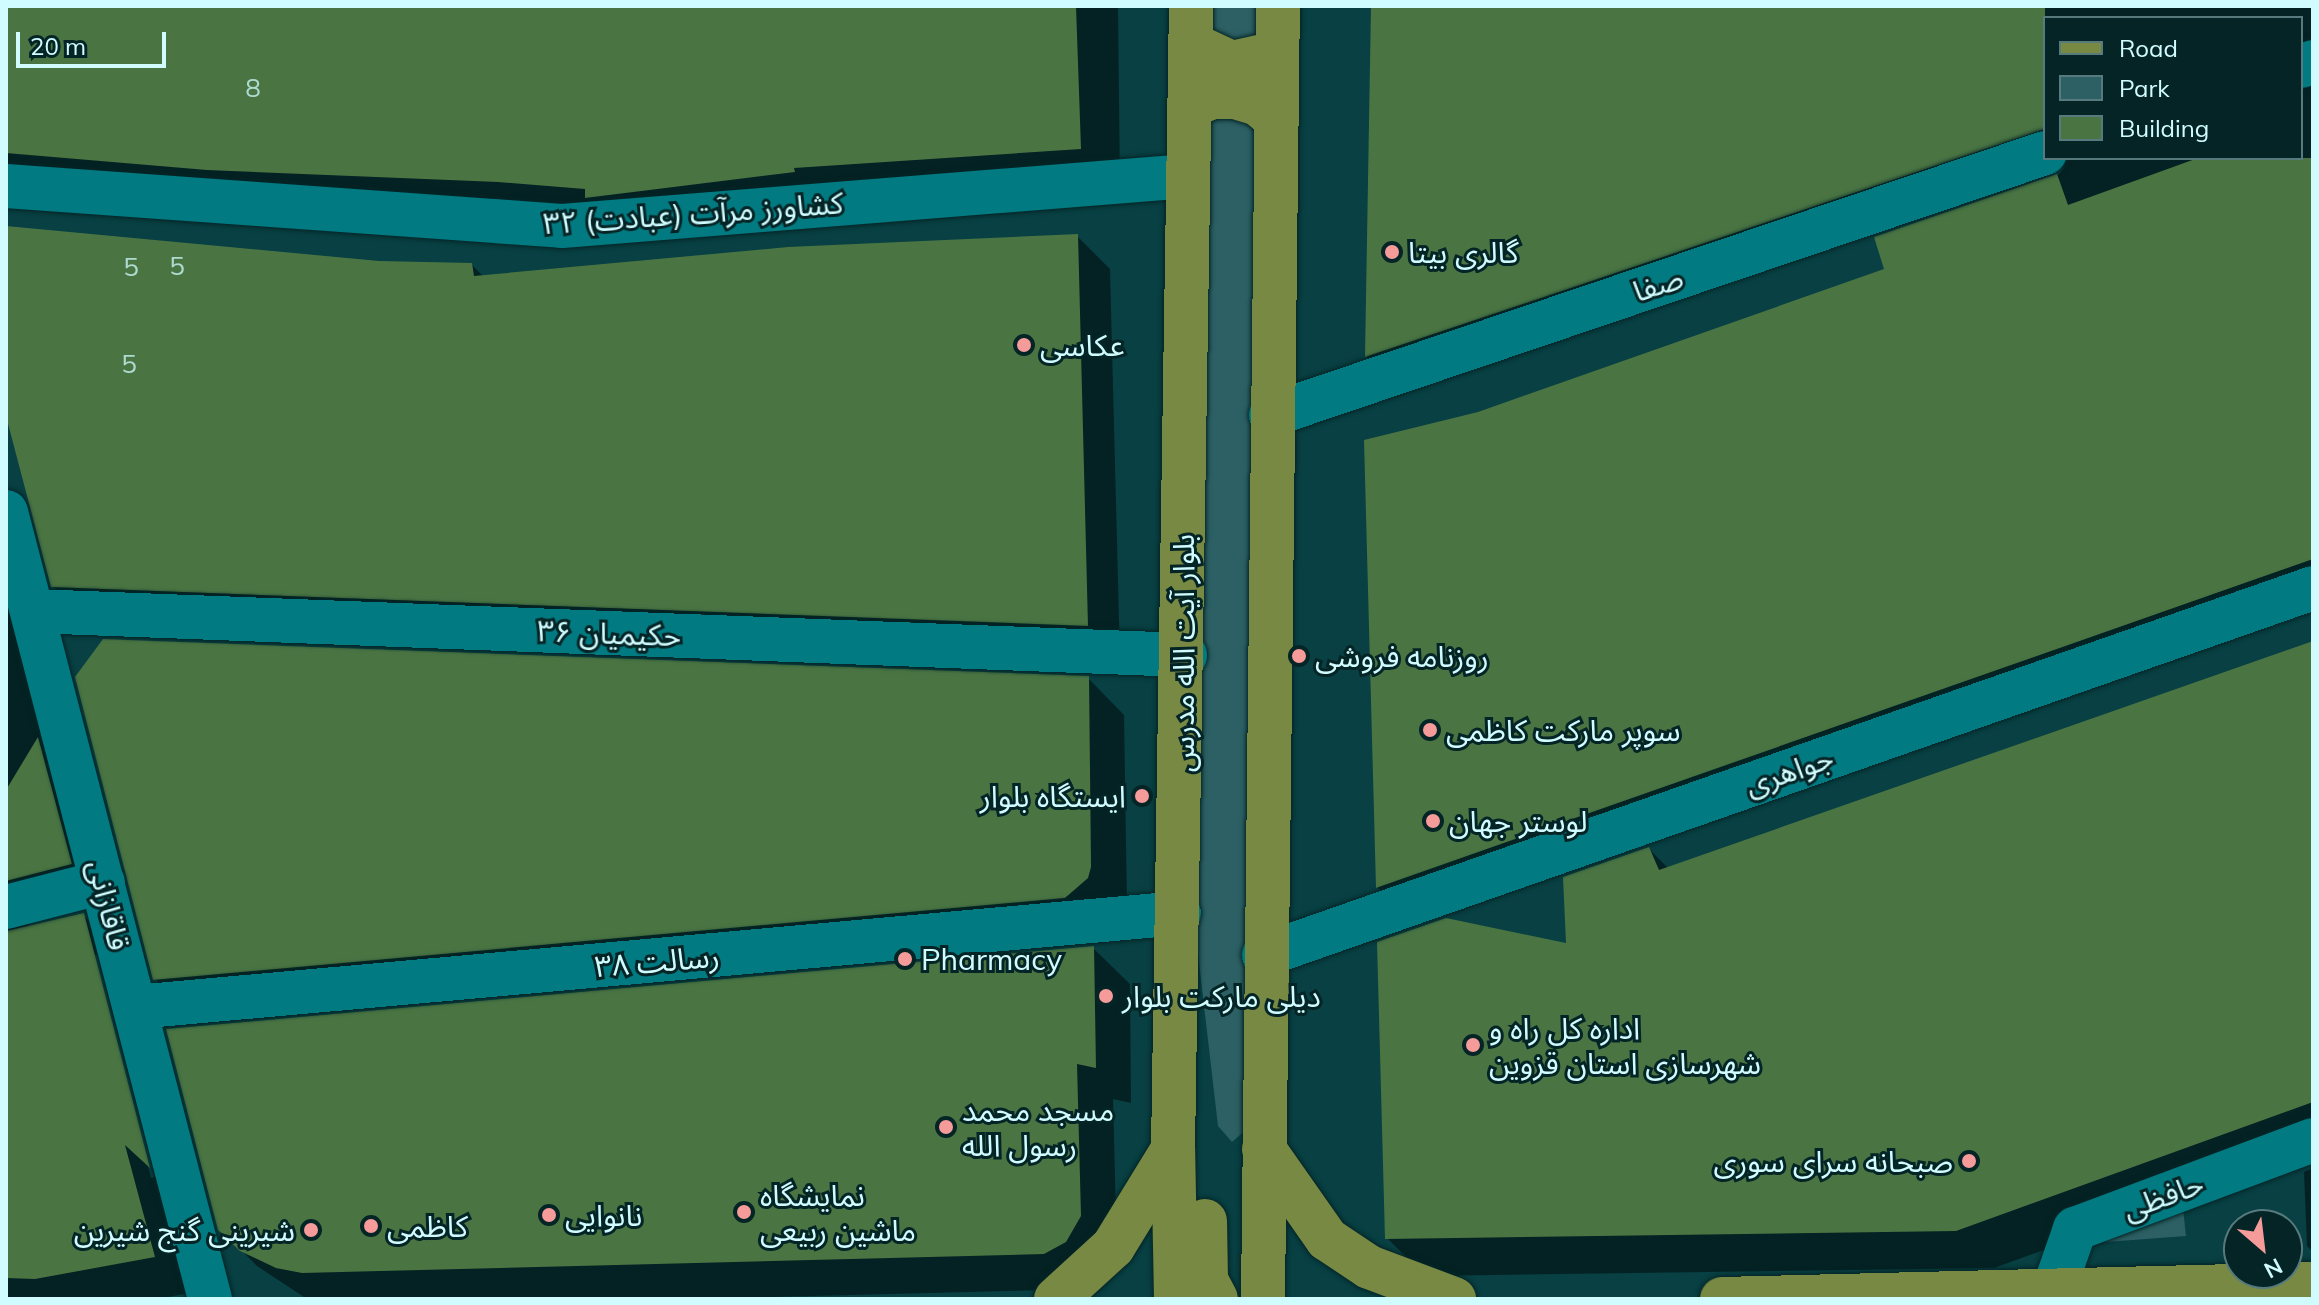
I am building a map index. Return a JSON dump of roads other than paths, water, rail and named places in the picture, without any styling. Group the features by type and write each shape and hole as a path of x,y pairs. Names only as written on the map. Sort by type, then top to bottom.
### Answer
{"main road":[{"path":"1182,816 1202,994 1200,1293 1263,1290 1264,955 1278,6"},
{"path":"1191,25 1210,57 1232,63 1277,53"},
{"name":"بلوار آیت الله مدرس","path":"1191,25 1185,655 1173,1149 1200,1293"},
{"path":"1190,106 1212,97 1235,97 1258,104 1276,119"},
{"path":"1056,1299 1113,1247 1173,1149"},
{"path":"1264,1149 1327,1239 1369,1267 1454,1299"},
{"path":"1722,1299 2313,1284"}],"street":[{"name":"صفا","path":"1271,415 2043,154"},
{"name":"۳۲ کشاورز مرآت (عبادت)","path":"6,186 562,226 1188,176"},
{"name":"قاقازانی","path":"7,522 33,611 210,1299"},
{"name":"جواهری","path":"1264,955 2313,588"},
{"name":"۳۶ حکیمیان","path":"33,611 1185,655"},
{"path":"6,907 103,882"},
{"name":"۳۸ رسالت","path":"135,1007 1179,913"},
{"name":"حافظی","path":"2053,1292 2075,1229 2313,1140"}],"place":[{"name":"گالری بیتا","path":"1392,252"},
{"name":"عکاسی","path":"1024,345"},
{"name":"روزنامه فروشی","path":"1299,656"},
{"name":"سوپر مارکت کاظمی","path":"1430,730"},
{"name":"ایستگاه بلوار","path":"1142,796"},
{"name":"لوستر جهان","path":"1433,821"},
{"name":"Pharmacy","path":"905,959"},
{"name":"دیلی مارکت بلوار","path":"1106,996"},
{"name":"اداره کل راه و شهرسازی استان قزوین","path":"1473,1045"},
{"name":"مسجد محمد رسول الله","path":"946,1127"},
{"name":"صبحانه سرای سوری","path":"1969,1161"},
{"name":"نمایشگاه ماشین ربیعی","path":"744,1212"},
{"name":"نانوایی","path":"549,1215"},
{"name":"کاظمی","path":"371,1226"},
{"name":"شیرینی گنج شیرین","path":"311,1230"}]}
